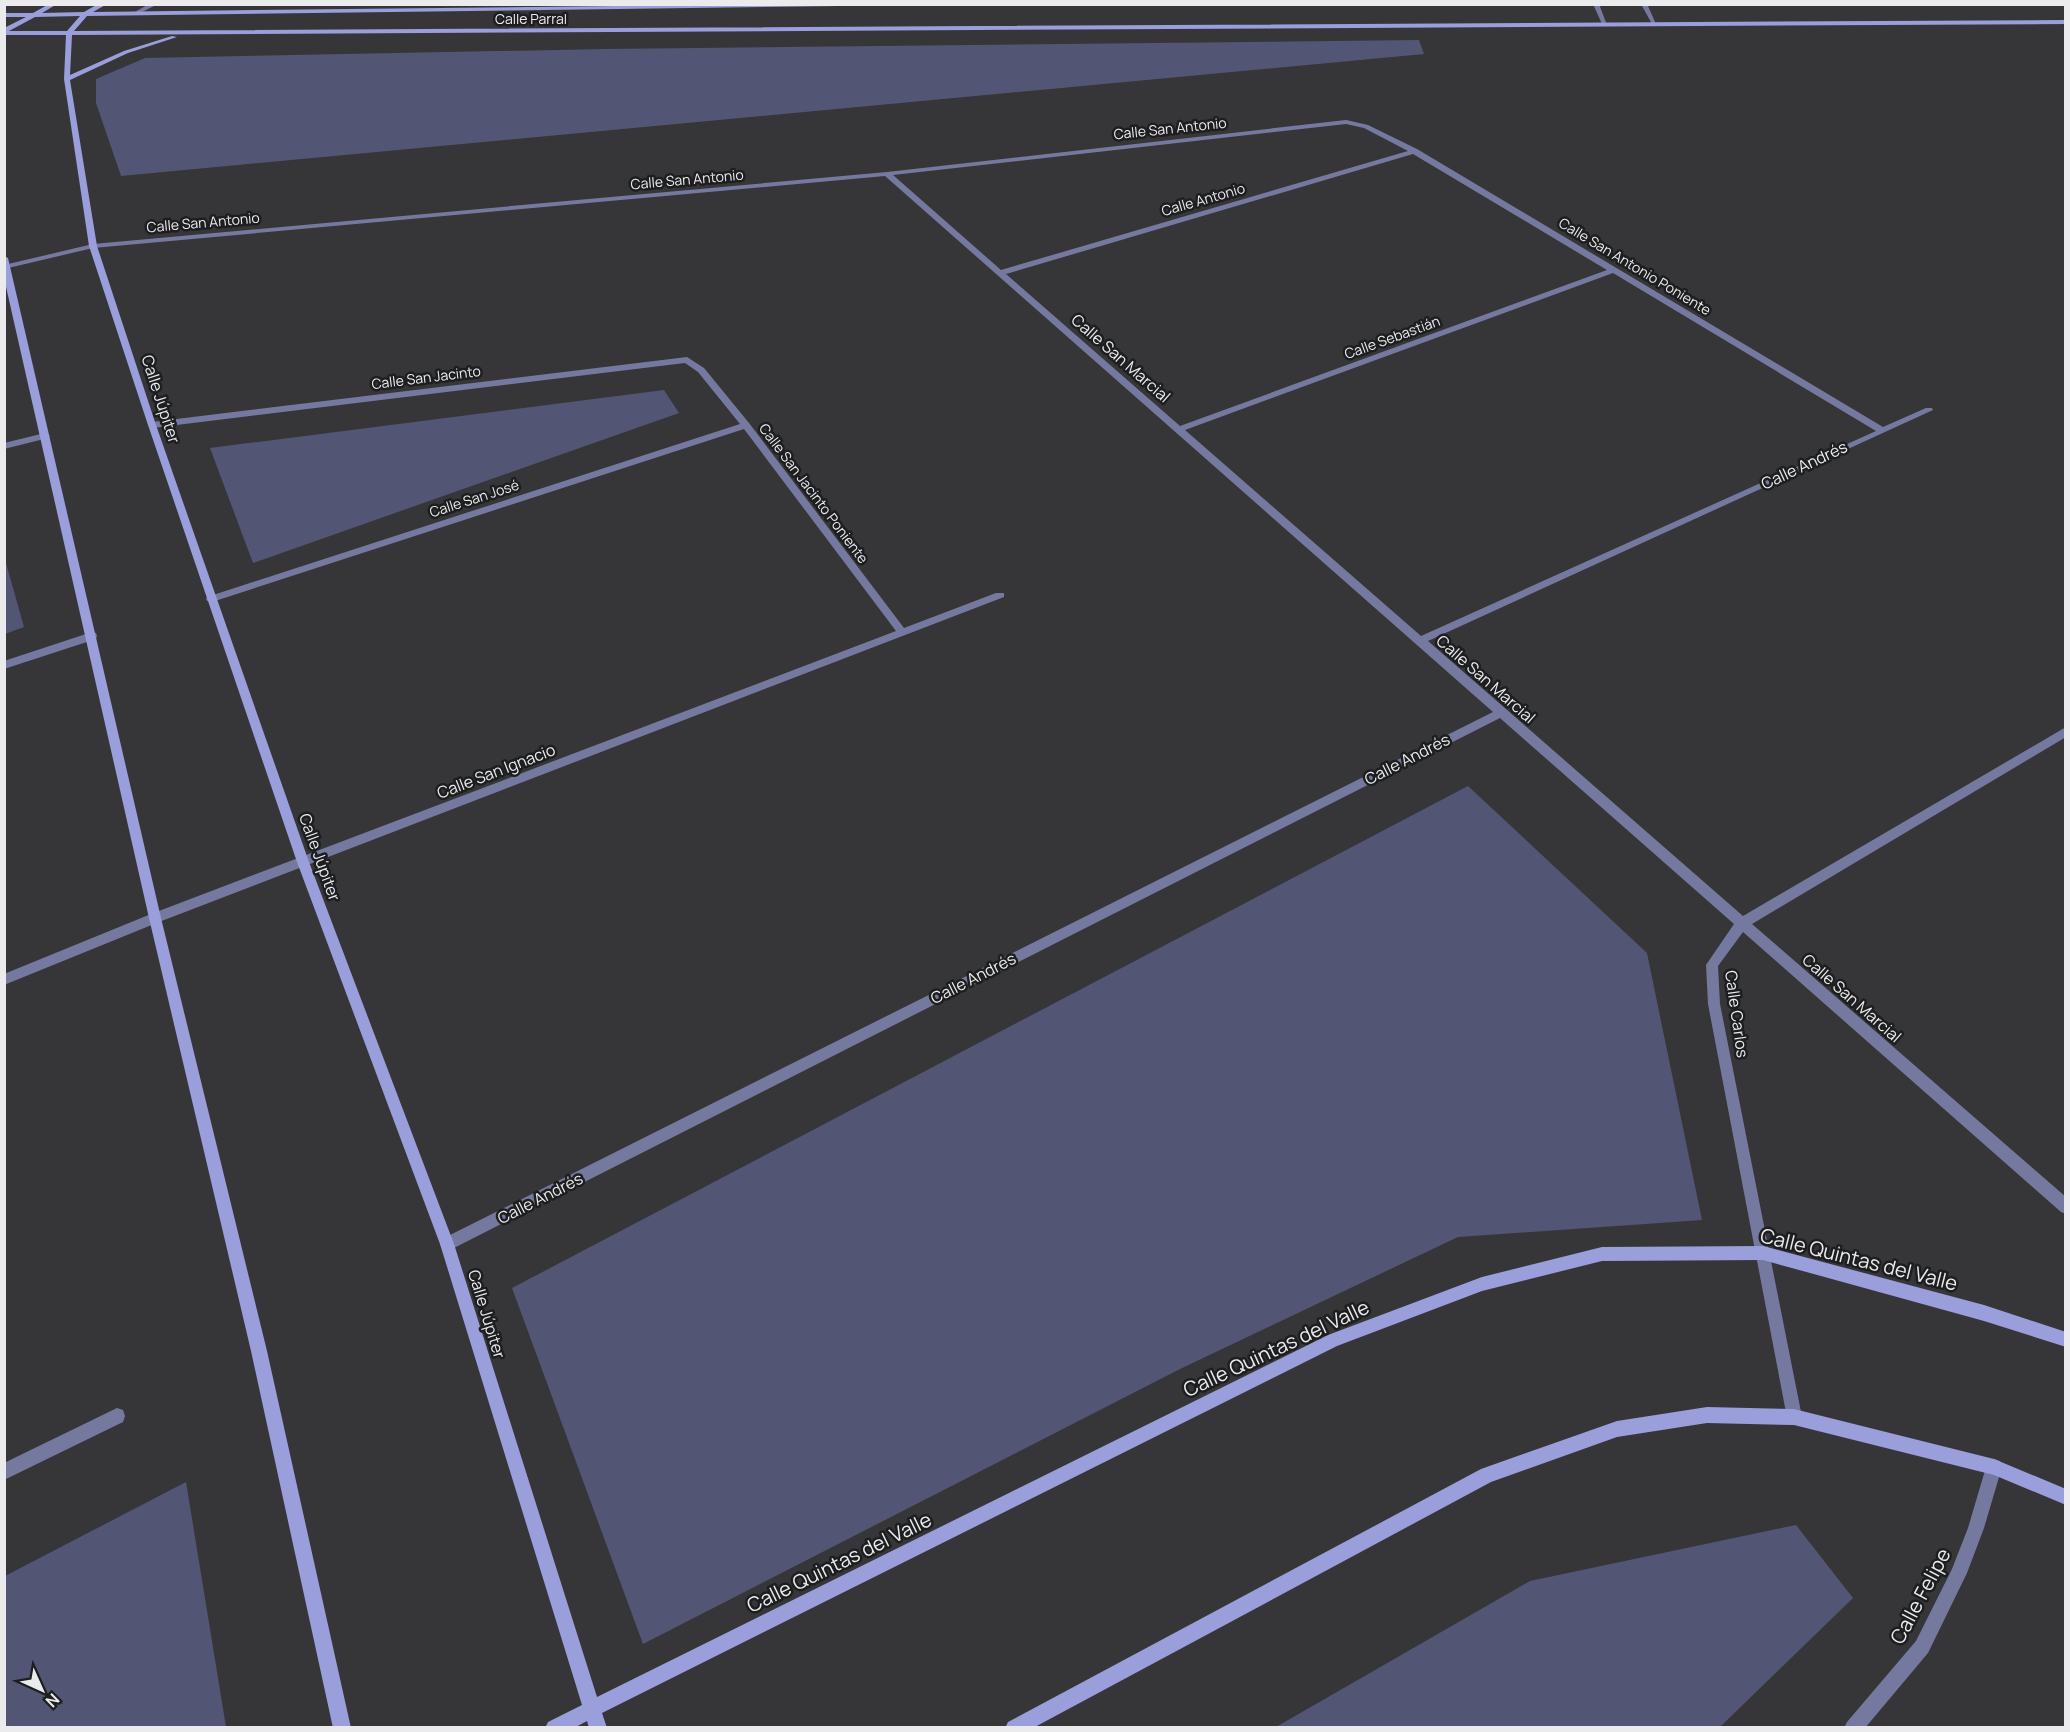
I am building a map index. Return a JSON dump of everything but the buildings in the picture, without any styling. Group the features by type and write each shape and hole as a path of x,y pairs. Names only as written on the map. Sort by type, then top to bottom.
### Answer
{"street":[{"path":"4,32 54,4"},
{"path":"69,32 85,14 104,4"},
{"path":"136,13 155,4"},
{"name":"Calle Parral","path":"4,15 473,7 988,4"},
{"path":"1596,4 1605,24"},
{"path":"1644,4 1654,23"},
{"name":"Calle Parral","path":"4,32 2066,22"},
{"name":"Calle Júpiter","path":"69,32 67,79 93,246 211,599 303,862 447,1244 598,1728"},
{"path":"67,79 151,43 192,32"},
{"name":"Calle San Antonio","path":"5,264 93,246 887,174 1346,122 1372,129"},
{"name":"Calle San Antonio Poniente","path":"1372,129 1414,151 1881,430"},
{"name":"Calle Antonio","path":"999,273 1414,151"},
{"name":"Calle San Marcial","path":"887,174 2066,1207"},
{"path":"5,264 155,918 259,1351 342,1728"},
{"name":"Calle Sebastián","path":"1178,430 1614,270"},
{"name":"Calle San Jacinto","path":"152,425 678,360 687,360 701,370"},
{"name":"Calle San Jacinto Poniente","path":"701,370 746,425 903,633"},
{"name":"Calle Andrés","path":"1419,641 1929,410"},
{"name":"Calle San José","path":"211,599 746,425"},
{"path":"4,446 45,436"},
{"name":"Calle San Ignacio","path":"4,980 155,918 1000,595"},
{"path":"4,665 92,636"},
{"name":"Calle Andrés","path":"447,1244 1500,712"},
{"name":"Calle Carlos","path":"1794,1417 1714,1004 1712,965 1741,924 2066,731"},
{"name":"Calle Quintas del Valle","path":"554,1728 592,1707 1333,1340 1482,1284 1602,1254 1763,1253 1984,1313 2066,1340"},
{"path":"1014,1728 1487,1475 1617,1429 1707,1415 1794,1417 1994,1467 2066,1497"},
{"path":"4,1472 117,1416"},
{"name":"Calle Felipe","path":"1853,1728 1922,1647 1959,1573 1976,1528 1994,1467"}],"shaded area":[{"path":"1419,40 1424,54 121,176 96,103 96,79 145,58 605,49"},
{"path":"664,390 679,413 253,563 210,448"},
{"path":"4,556 24,627 5,634 4,634"},
{"path":"1468,786 1647,953 1702,1220 1458,1237 1180,1369 643,1644 512,1288"},
{"path":"186,1482 226,1727 5,1727 5,1576"},
{"path":"1796,1525 1853,1598 1720,1727 1276,1727 1530,1581"}]}
